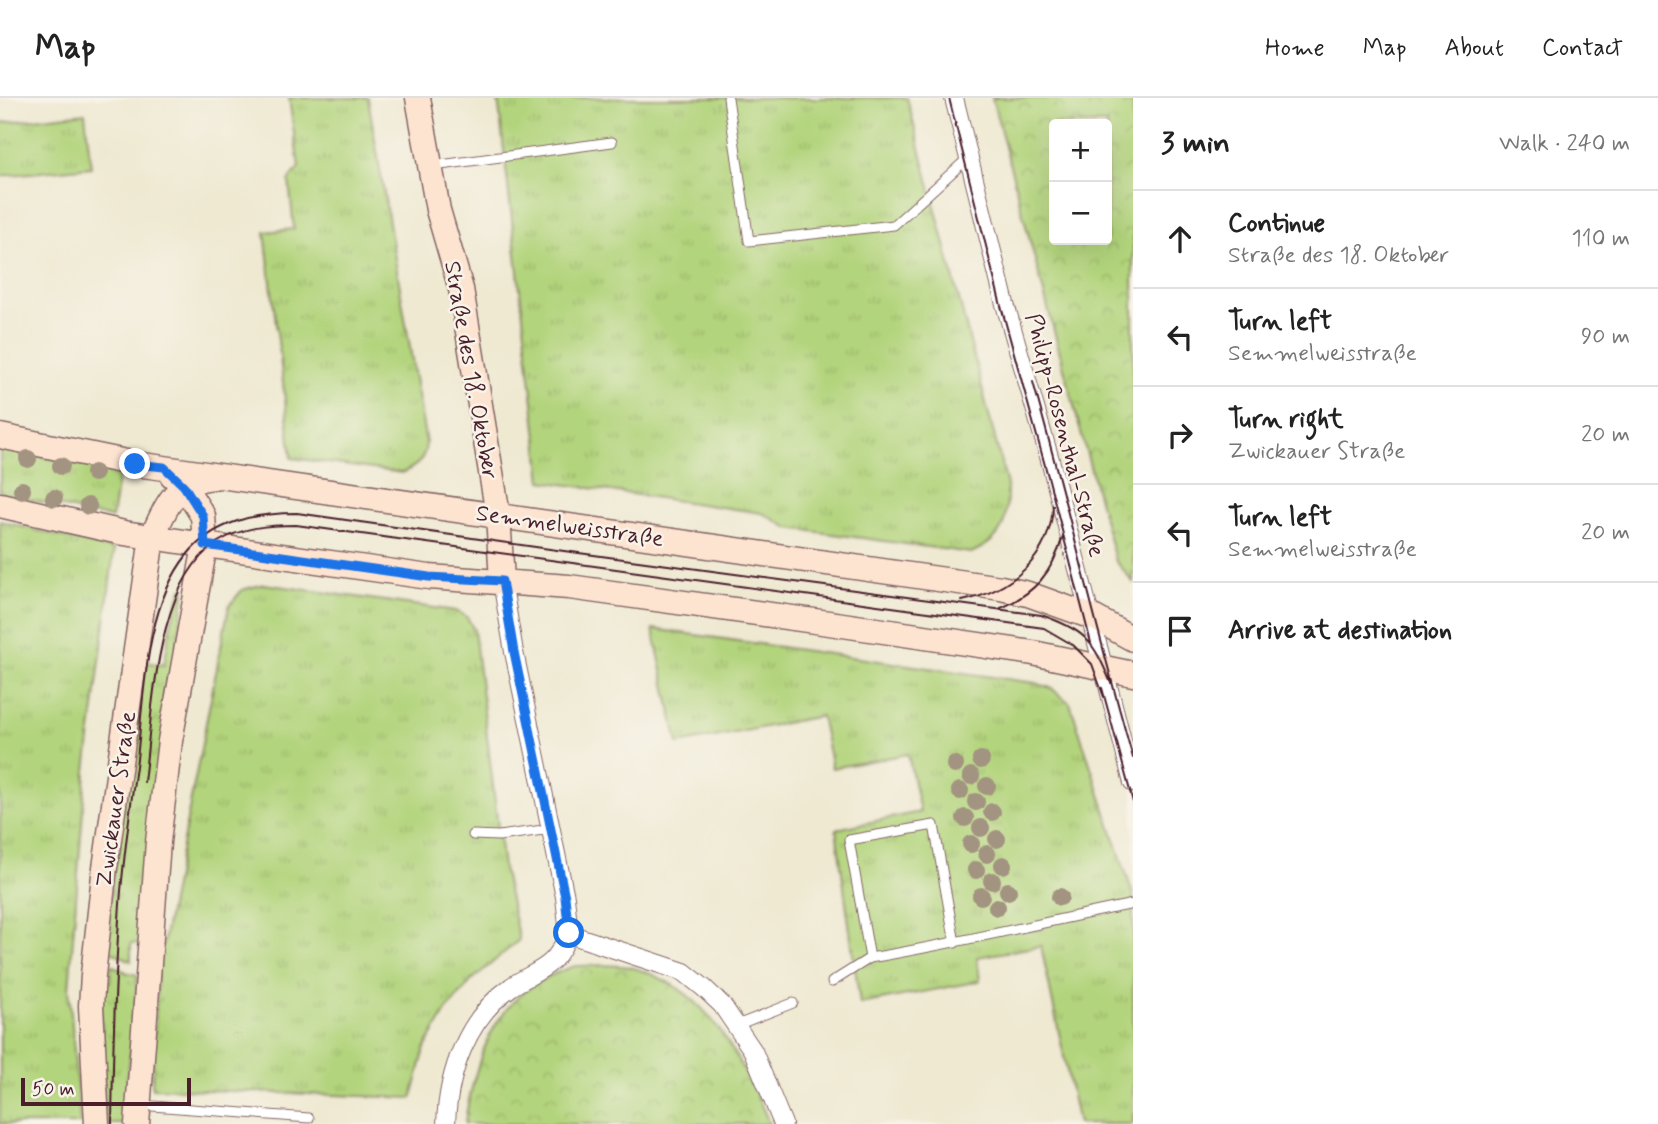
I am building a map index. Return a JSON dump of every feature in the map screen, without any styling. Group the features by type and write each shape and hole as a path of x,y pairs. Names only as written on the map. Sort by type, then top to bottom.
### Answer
{"main road":[{"name":"Straße des 18. Oktober","path":"418,98 438,210 461,289 498,515 502,581"},
{"name":"Semmelweisstraße","path":"0,436 164,467 1002,588 1028,594 1089,617 1133,639"},
{"name":"Zwickauer Straße","path":"137,1114 158,842 169,754 205,545 203,516 184,486 164,467"},
{"path":"184,486 205,478 229,476"},
{"name":"Zwickauer Straße","path":"97,1124 91,1006 104,875 152,537 173,494 184,486"},
{"path":"0,505 152,537 205,545 429,577 569,587 1033,653 1133,674"}],"street":[{"name":"Philipp-Rosenthal-Straße","path":"954,98 1004,304 1050,460 1133,783"},
{"name":"Straße des 18. Oktober","path":"502,581 514,652 565,897 569,933"},
{"path":"446,1124 450,1085 457,1058 469,1034 487,1009 509,988 552,961 569,933 684,972 722,1005 753,1051 783,1124"}],"lane":[{"path":"728,98 749,241 894,225 968,157"},
{"path":"431,166 612,142"},
{"path":"870,958 849,840 909,829 934,825 955,943"},
{"path":"474,835 499,836 551,829"},
{"path":"832,982 870,958 955,943 1027,925 1133,904"},
{"path":"737,1025 793,1003"},
{"path":"137,1114 309,1118"}],"green space":[{"path":"289,98 368,98 426,443 419,462 402,473 292,458 265,232 294,229 289,181 299,167"},
{"path":"498,98 907,98 1007,485 1005,518 998,534 971,553 789,528 762,513 542,481"},
{"path":"992,98 1133,98 1133,582 1115,560"},
{"path":"85,113 91,167 0,176 0,123"},
{"path":"0,448 119,472 112,518 0,493"},
{"path":"0,521 114,550 86,771 69,989 80,1124 0,1124"},
{"path":"264,584 456,611 467,617 474,630 503,868 519,940 472,980 446,1011 425,1048 412,1098 152,1088 158,968 229,606 242,590"},
{"path":"182,589 185,589 140,944 131,943 131,961 111,951 103,951 143,662 164,665 171,623"},
{"path":"653,629 1035,683 1051,688 1070,703 1133,895 1133,1124 1078,1124 1041,946 977,957 980,981 860,1004 836,829 920,812 908,754 832,768 821,716 678,744"},
{"path":"111,965 138,975 127,1081 127,1124 105,1124 100,983 110,982"},
{"path":"575,966 627,966 654,975 687,995 701,1007 724,1036 754,1090 769,1124 465,1124 481,1055 498,1021 509,1006 537,983"}],"tram line":[{"path":"949,98 1001,306 1091,643"},
{"path":"1033,382 1133,758"},
{"path":"962,601 996,589 1025,569 1045,541 1053,505"},
{"path":"112,1124 121,891 149,652 162,600 173,576 198,543 223,527 251,517 297,513 1041,615 1068,626 1086,639 1099,657 1111,683"},
{"path":"144,782 160,652 181,587 197,561 218,542 237,533 266,526 296,525 1044,628 1073,645 1092,664 1104,697"},
{"path":"999,609 1023,596 1040,581 1053,561 1063,536"},
{"path":"1102,688 1133,802"}],"route":[{"path":"135,464 164,467 184,486 203,516 205,545 429,577 502,581 514,652 565,897 569,933"}]}
